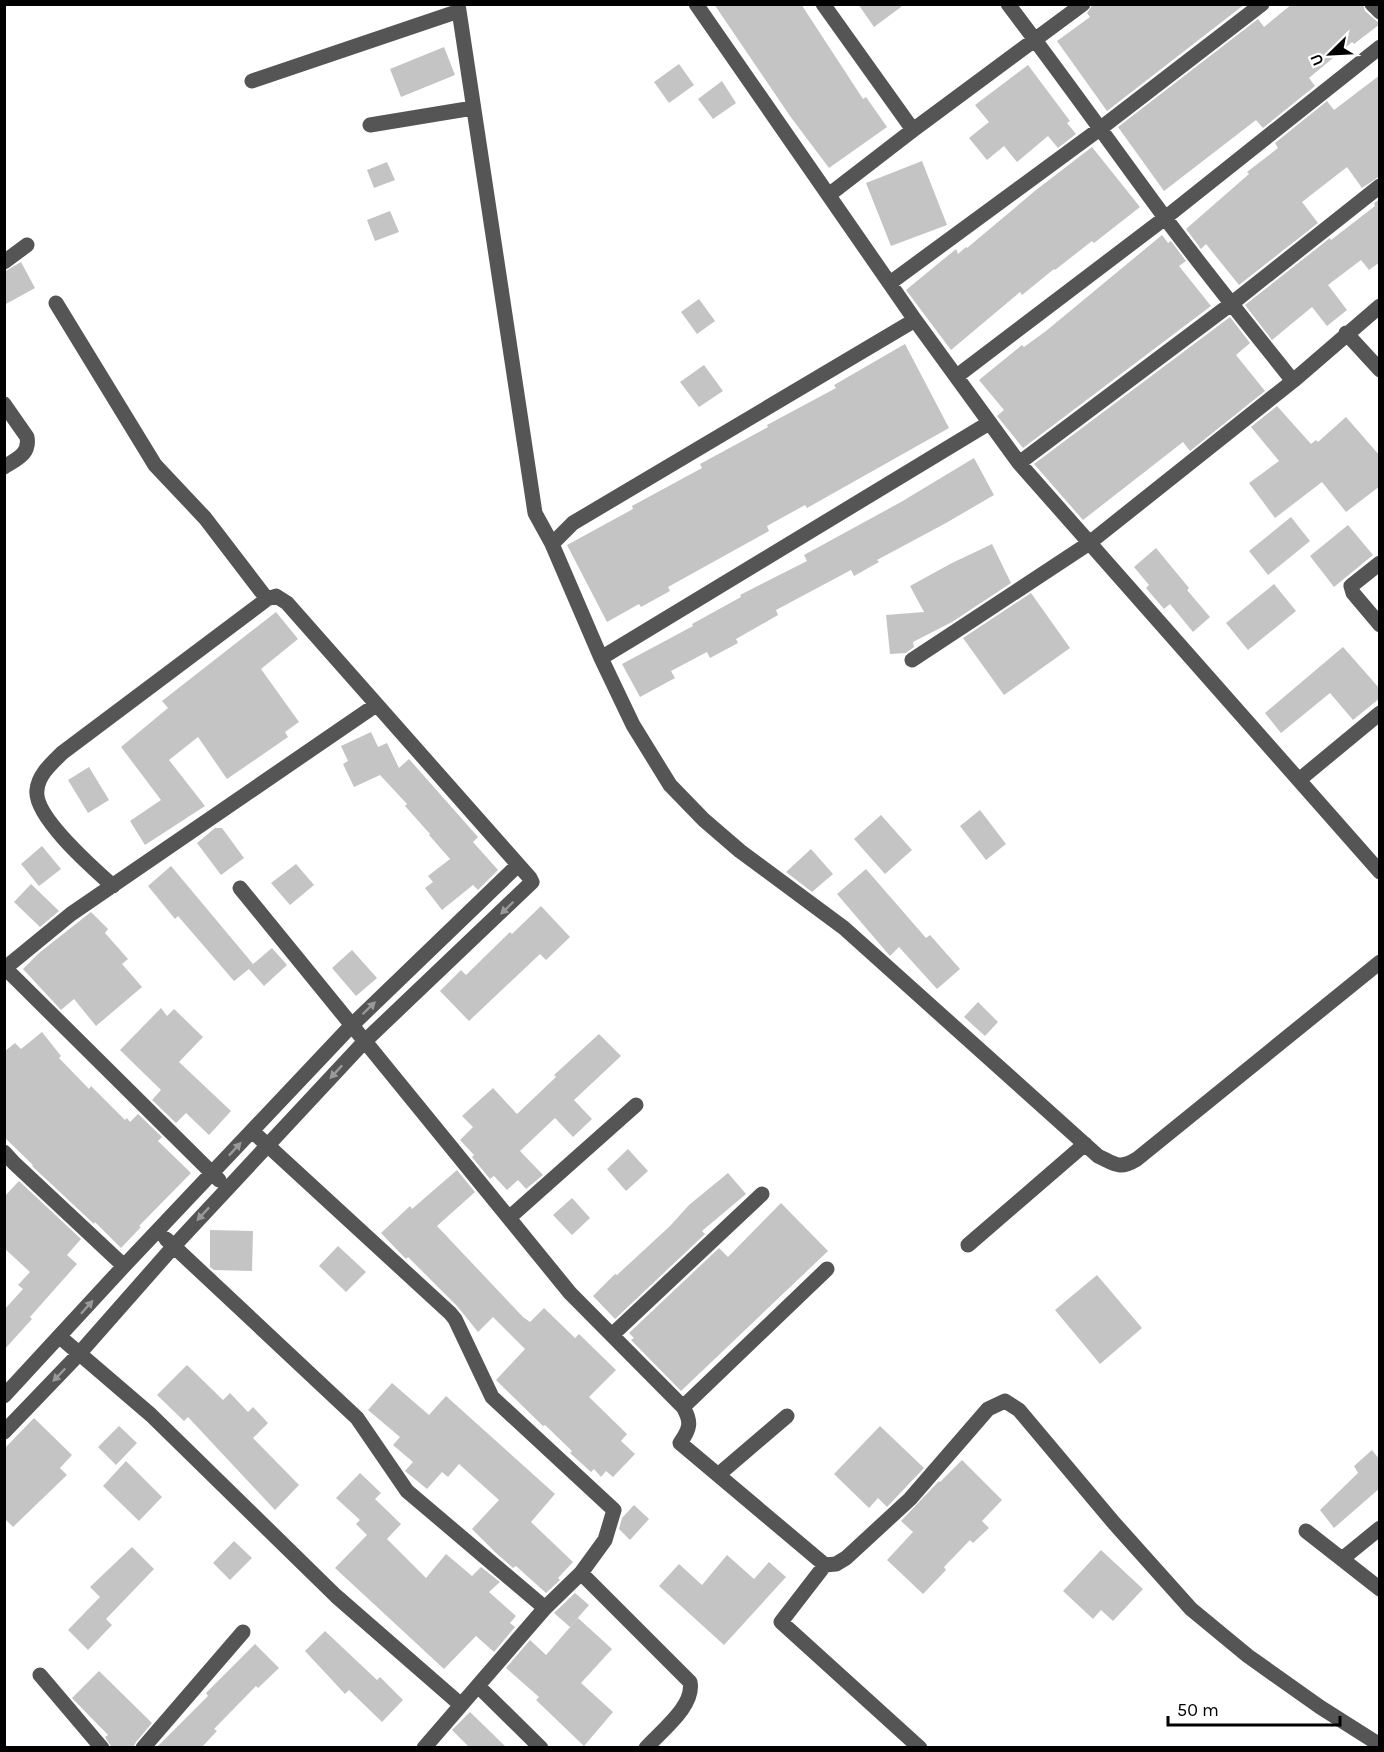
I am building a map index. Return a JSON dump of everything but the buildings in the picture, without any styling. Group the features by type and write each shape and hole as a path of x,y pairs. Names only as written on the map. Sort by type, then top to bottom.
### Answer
{"street":[{"path":"696,4 830,194 915,320 1019,463 1088,544 1380,872"},
{"path":"823,4 913,130"},
{"path":"1008,4 1165,218 1293,381"},
{"path":"830,194 1083,4"},
{"path":"890,283 1101,128 1262,4"},
{"path":"1372,4 1380,12"},
{"path":"252,81 458,8 535,513 552,544 601,658 633,725 670,785 704,820 740,851 844,928 1098,1156 1120,1166 1125,1166 1137,1159 1380,962"},
{"path":"957,375 1165,218 1380,47"},
{"path":"370,125 474,108"},
{"path":"1019,463 1231,304 1380,186"},
{"path":"4,262 27,244"},
{"path":"56,303 155,465 205,518 267,599"},
{"path":"912,660 1088,544 1293,381 1380,306"},
{"path":"552,544 573,523 915,320"},
{"path":"1346,333 1380,370"},
{"path":"4,404 27,437 28,443 24,455 4,467"},
{"path":"601,658 989,423"},
{"path":"1380,563 1351,586 1353,593 1380,625"},
{"path":"4,1431 78,1354 227,1188 364,1042 530,886 530,878 287,603 276,596 267,599 62,753 44,772 37,789 39,805 81,858 113,886"},
{"path":"227,1188 5,968 71,914 376,705"},
{"path":"1299,780 1380,713"},
{"path":"4,1396 351,1026 518,865"},
{"path":"240,888 570,1293 683,1407 691,1425 680,1443 825,1565 836,1564 846,1558 909,1499 988,1409 1005,1401 1019,1410 1114,1523 1191,1609 1248,1656 1380,1746"},
{"path":"510,1217 636,1105"},
{"path":"252,1131 450,1313 492,1396 614,1510 605,1540 581,1573 545,1608 424,1748"},
{"path":"968,1245 1085,1144"},
{"path":"8,1163 124,1266"},
{"path":"612,1335 762,1194"},
{"path":"158,1231 357,1418 407,1491 545,1608"},
{"path":"683,1407 827,1269"},
{"path":"60,1337 151,1415 336,1596 461,1705"},
{"path":"718,1475 787,1416"},
{"path":"1342,1559 1380,1528"},
{"path":"1306,1531 1380,1589"},
{"path":"825,1565 781,1622 920,1748"},
{"path":"581,1573 690,1682 692,1689 690,1698 646,1748"},
{"path":"143,1748 243,1632"},
{"path":"40,1675 102,1748"},
{"path":"478,1686 541,1748"}]}
